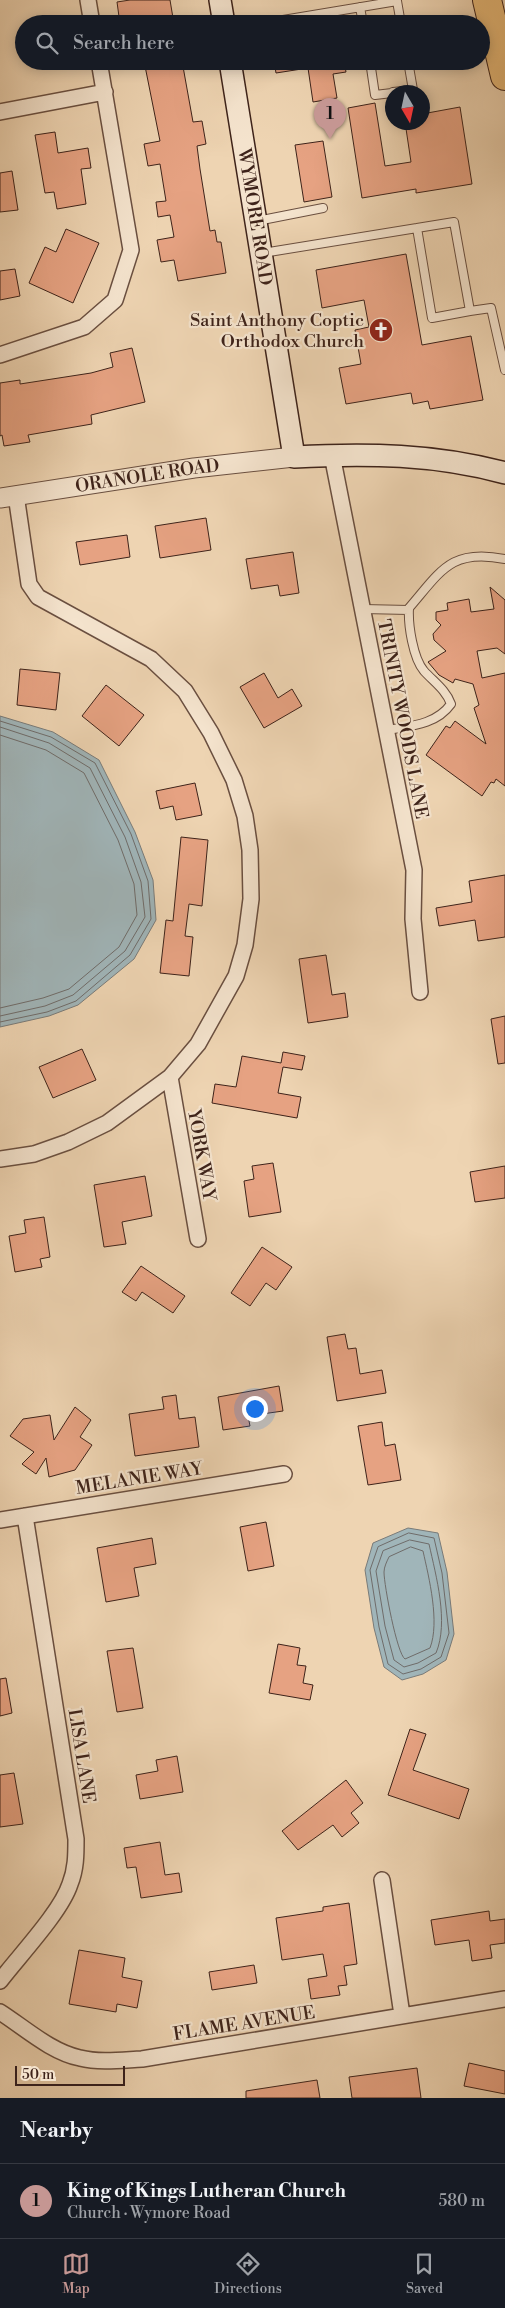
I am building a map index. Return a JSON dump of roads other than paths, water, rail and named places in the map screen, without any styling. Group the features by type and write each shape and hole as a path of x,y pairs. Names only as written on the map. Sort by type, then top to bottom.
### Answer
{"highway":[{"path":"481,0 488,15"},
{"path":"487,0 505,76"},
{"path":"490,18 494,26"}],"main road":[{"path":"220,0 222,15"},
{"name":"WYMORE ROAD","path":"231,70 294,457"},
{"path":"294,457 386,454 433,459 505,472"}],"street":[{"path":"88,0 90,15"},
{"path":"0,356 84,327 115,300 132,250 101,70"},
{"path":"0,112 105,92"},
{"name":"TRINITY WOODS LANE","path":"332,455 414,870 413,919 420,992"},
{"name":"ORANOLE ROAD","path":"8,497 194,468 294,457"},
{"path":"0,1159 34,1154 68,1142 107,1123 170,1077 198,1044 236,976 246,945 251,900 250,850 245,816 234,780 210,732 185,691 151,659 38,597 29,584 8,497"},
{"name":"YORK WAY","path":"170,1077 198,1239"},
{"name":"MELANIE WAY","path":"0,1520 284,1474"},
{"name":"LISA LANE","path":"0,1980 59,1906 70,1886 76,1864 76,1839 25,1516"},
{"path":"382,1880 402,2015"},
{"name":"FLAME AVENUE","path":"0,2012 54,2048 80,2058 106,2061 142,2059 505,1999"}],"lane":[{"path":"310,15 397,1 400,15"},
{"path":"360,6 362,15"},
{"path":"372,70 376,95 385,94"},
{"path":"410,70 412,85"},
{"path":"256,221 323,208"},
{"path":"261,254 454,222 470,311"},
{"path":"417,228 432,318 491,308 505,370"},
{"path":"386,730 428,722 444,713 450,704 448,694 422,669 410,635 409,610 447,565 473,556 505,559"},
{"path":"363,609 409,610"}],"water":[{"path":"0,716 53,732 99,760 135,832 153,880 156,920 134,959 78,1005 49,1016 0,1027"},
{"path":"408,1528 438,1533 447,1572 454,1634 446,1660 423,1674 402,1680 384,1667 374,1628 365,1570 373,1543"}],"place":[{"name":"King of Kings Lutheran Church","path":"330,139"},
{"name":"Saint Anthony Coptic Orthodox Church","path":"381,330"}]}
